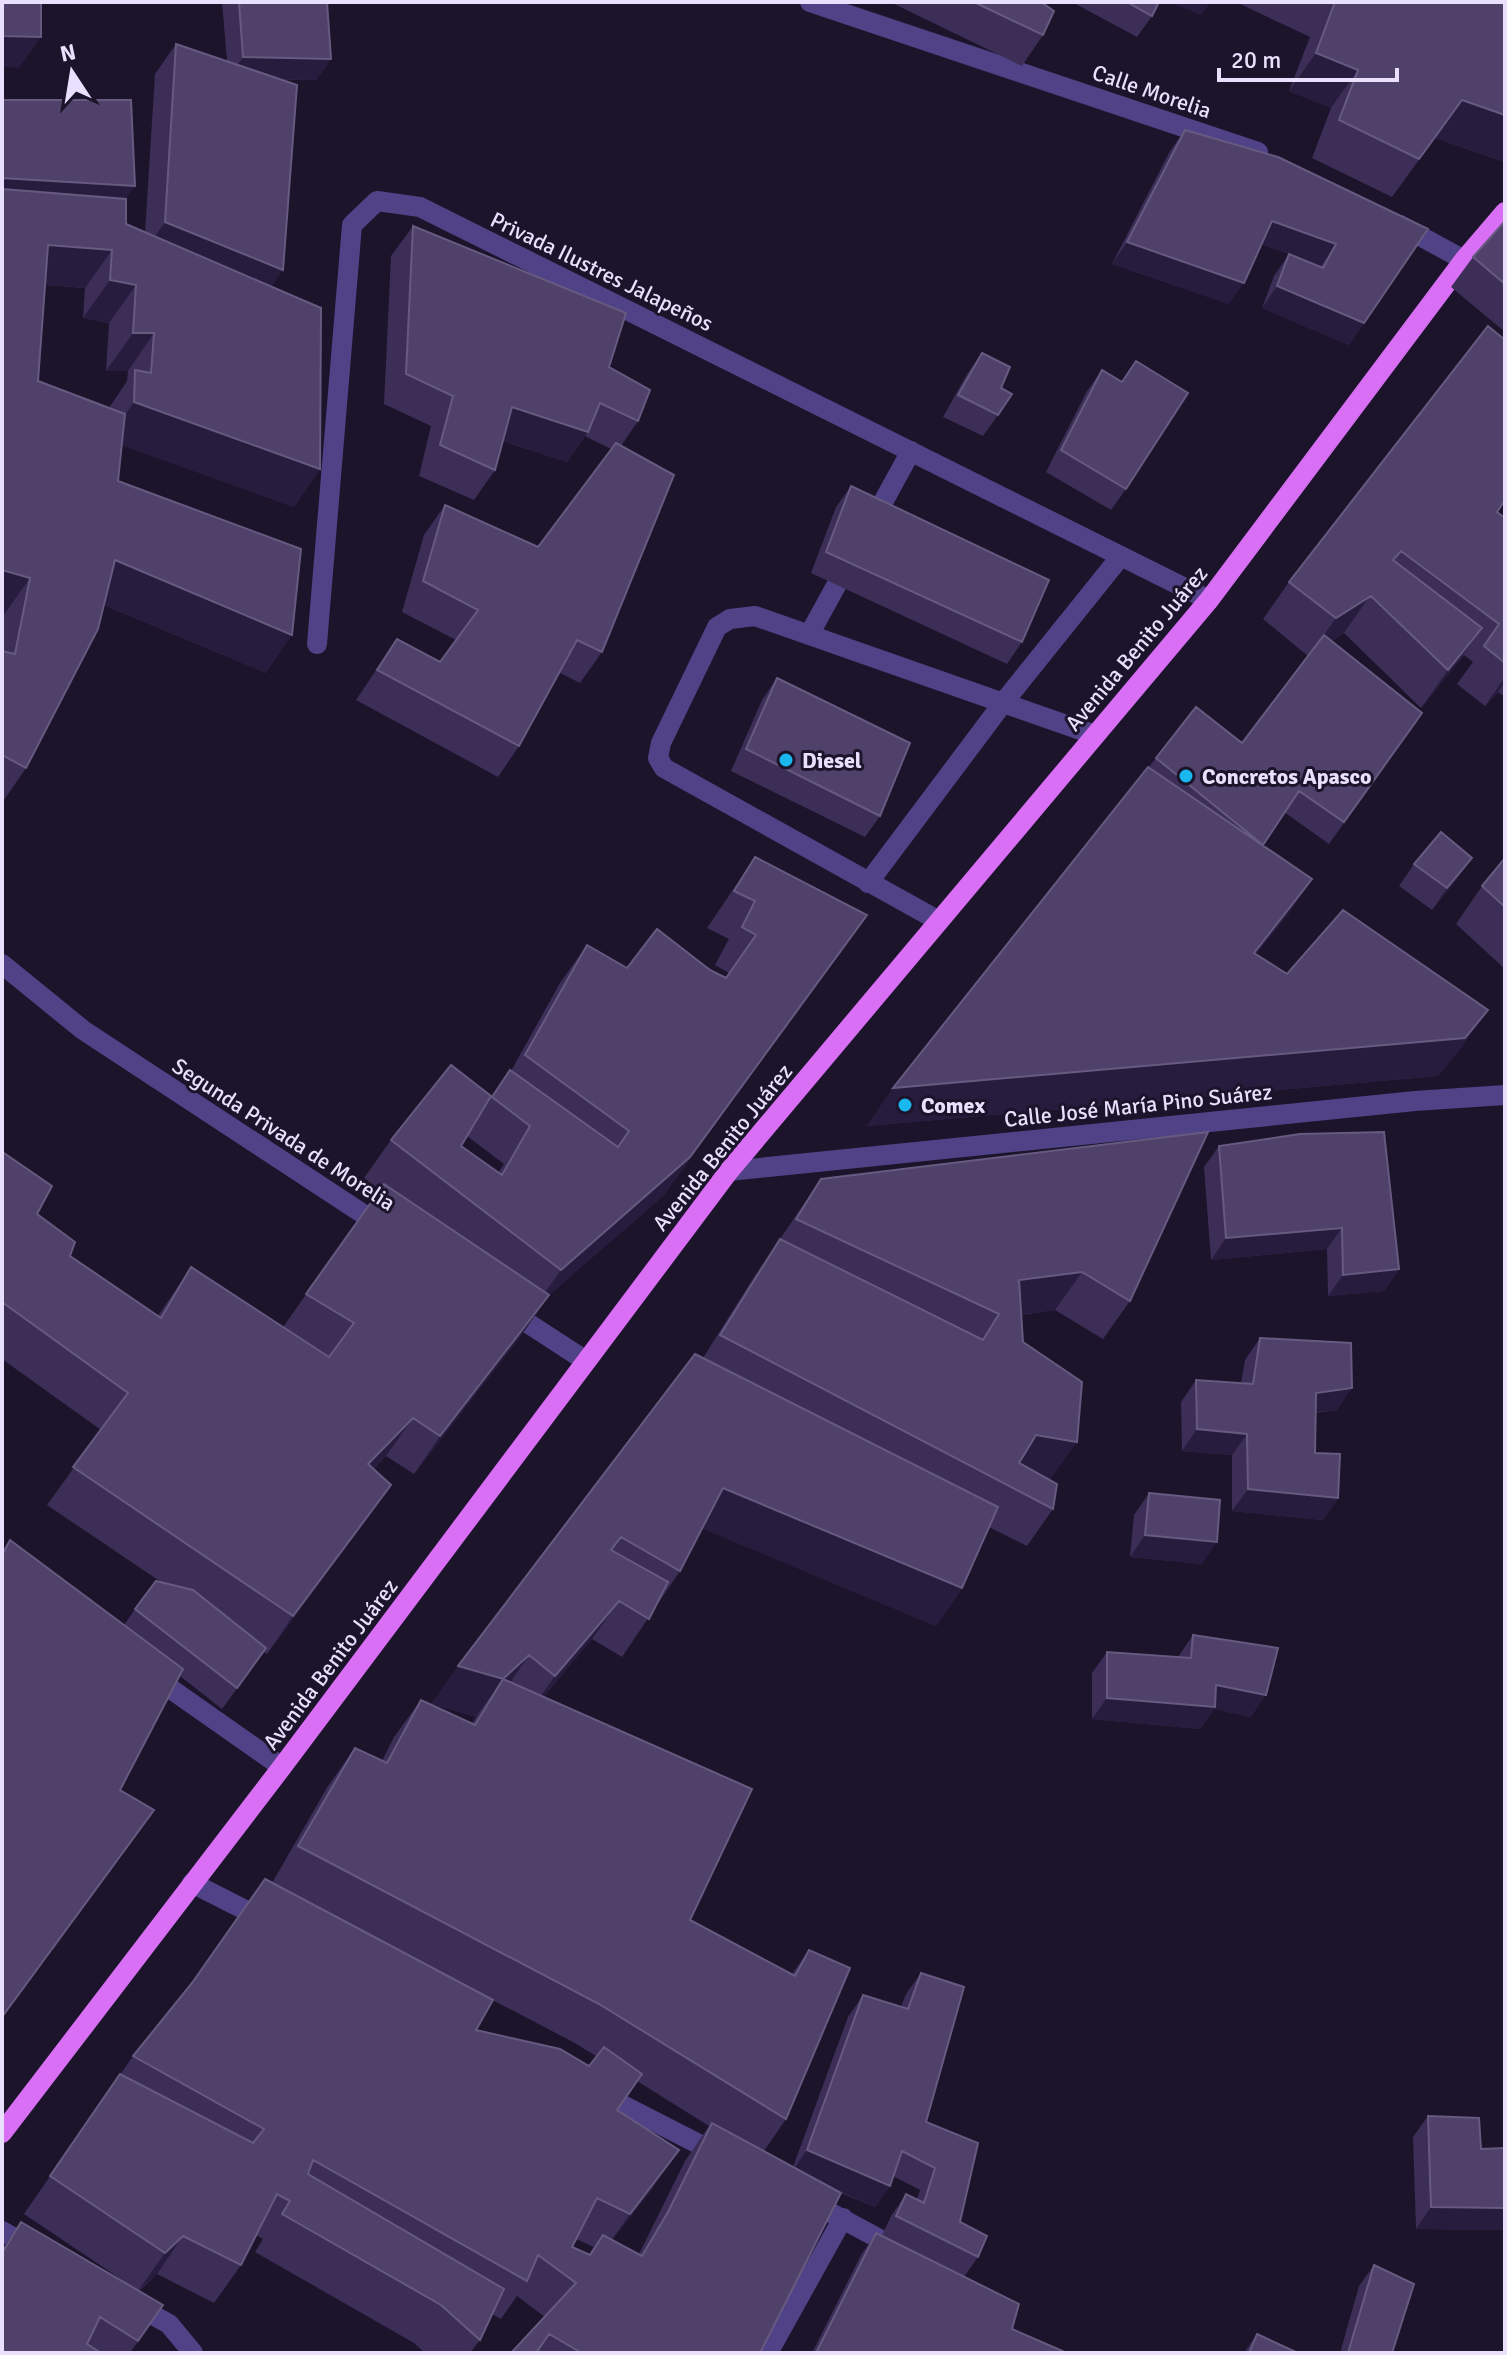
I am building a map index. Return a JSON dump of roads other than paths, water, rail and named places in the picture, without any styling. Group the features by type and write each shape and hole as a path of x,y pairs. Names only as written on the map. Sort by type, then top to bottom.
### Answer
{"main road":[{"name":"Avenida Benito Juárez","path":"2,2133 282,1767 729,1171 1209,600 1464,260 1505,212"}],"street":[{"name":"Calle Morelia","path":"810,2 1278,159"},
{"name":"Privada Ilustres Jalapeños","path":"317,644 352,225 377,201 420,207 1209,600"},
{"path":"1384,216 1464,260"},
{"path":"871,524 911,451"},
{"path":"868,883 1003,703 1121,556"},
{"path":"809,635 837,584"},
{"path":"939,921 664,768 658,758 661,743 717,627 730,619 755,616 1095,735"},
{"name":"Segunda Privada de Morelia","path":"2,964 83,1030 401,1239"},
{"name":"Calle José María Pino Suárez","path":"729,1171 1384,1104 1505,1095"},
{"path":"493,1300 586,1361"},
{"path":"129,1660 282,1767"},
{"path":"192,1883 291,1934"},
{"path":"574,2079 744,2167"},
{"path":"786,2189 921,2262"},
{"path":"768,2353 843,2218"},
{"path":"2,2231 44,2254"},
{"path":"113,2293 169,2324 193,2353"}],"place":[{"name":"Diesel","path":"786,760"},
{"name":"Concretos Apasco","path":"1186,776"},
{"name":"Comex","path":"905,1105"}]}
